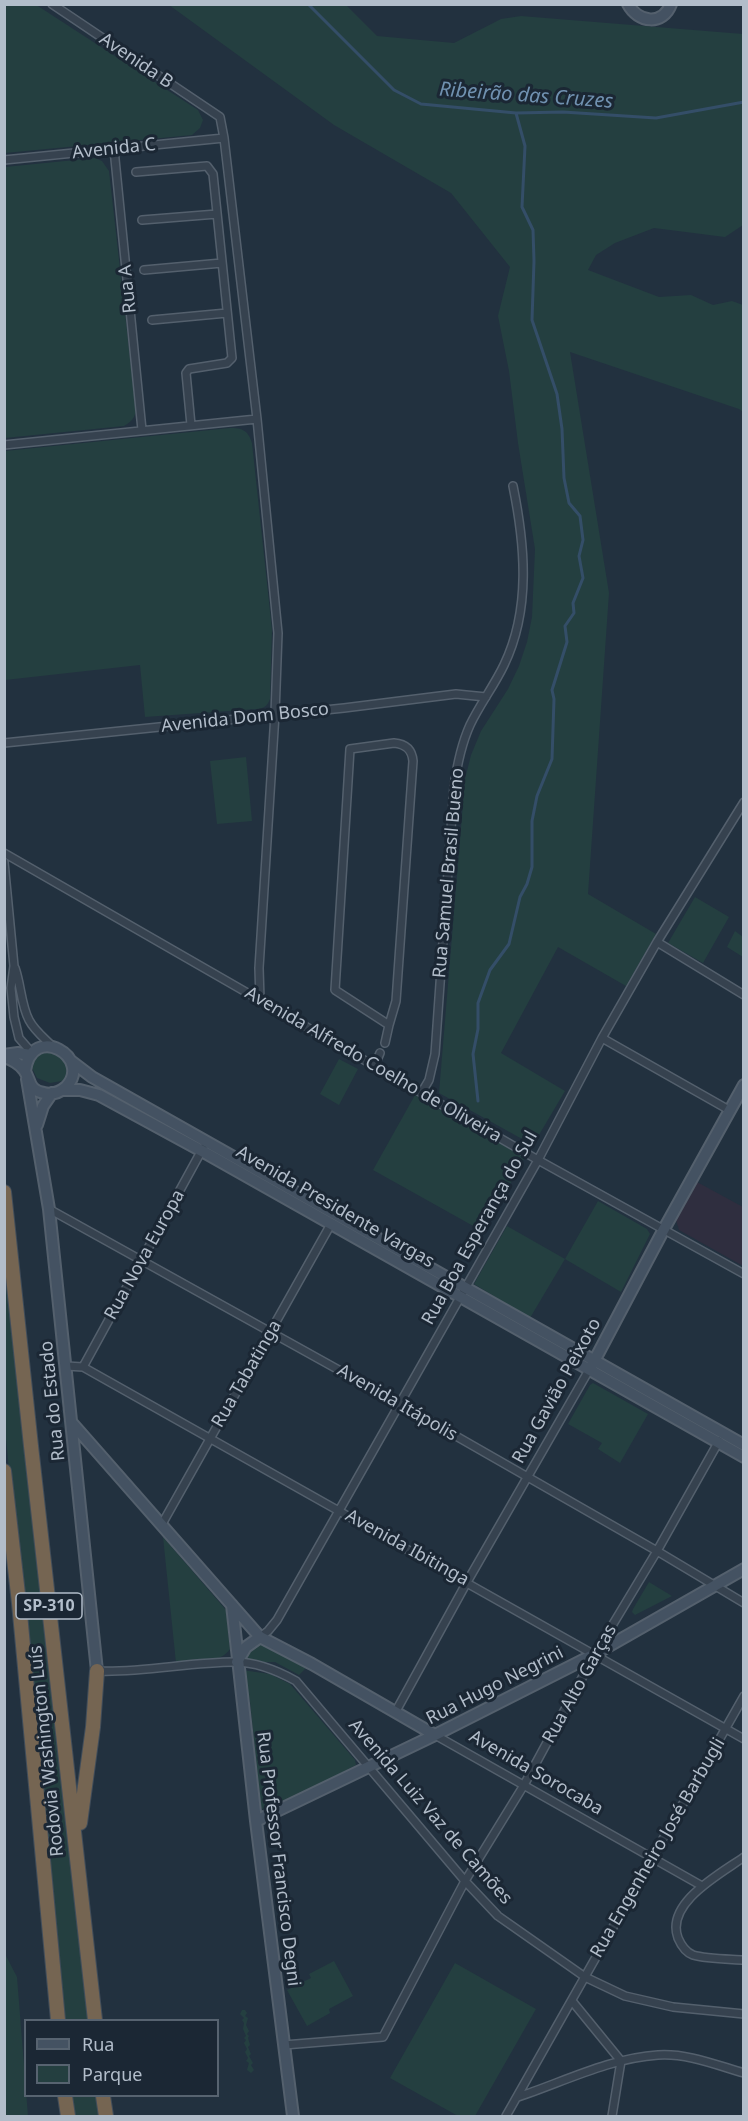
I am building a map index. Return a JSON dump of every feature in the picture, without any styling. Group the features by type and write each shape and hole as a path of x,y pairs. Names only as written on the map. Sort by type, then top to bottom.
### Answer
{"highway":[{"name":"Rodovia Washington Luís","path":"4,1192 95,2019"},
{"name":"Rodovia Washington Luís","path":"4,1471 19,1603 58,2019"},
{"path":"84,1924 79,1845 81,1805 95,1709 97,1671"},
{"path":"65,2097 68,2116"},
{"path":"103,2097 106,2116"}],"main road":[{"path":"628,4 632,12 647,20 655,20 663,16 671,4"},
{"path":"26,1075 26,1062 31,1054 45,1046 52,1046 66,1054 71,1061 72,1077 43,1106 36,1128"},
{"path":"4,1056 18,1053 31,1054"},
{"path":"4,1056 26,1075 37,1090 57,1092"},
{"name":"Avenida Presidente Vargas","path":"71,1061 92,1077 331,1224 463,1292"},
{"name":"Rua do Estado","path":"26,1075 49,1209 97,1671"},
{"name":"Rua Gavião Peixoto","path":"592,1365 664,1228 744,1085"},
{"name":"Avenida Presidente Vargas","path":"57,1092 80,1090 99,1095 204,1146 720,1438 744,1457"},
{"path":"72,1422 260,1637"},
{"name":"Avenida Presidente Vargas","path":"720,1438 744,1445"},
{"name":"Rua Hugo Negrini","path":"256,1821 417,1744 595,1654 714,1584 744,1569"},
{"name":"Rua Professor Francisco Degni","path":"232,1605 293,2116"},
{"name":"Rua Boa Esperança do Sul","path":"237,1662 246,1647 260,1637"},
{"name":"Avenida Sorocaba","path":"260,1637 435,1735"},
{"path":"417,1744 419,1725"}],"street":[{"name":"Avenida B","path":"52,4 220,117 224,138"},
{"name":"Avenida C","path":"4,160 224,138"},
{"path":"224,138 257,419 278,633 259,968 260,1000"},
{"name":"Rua A","path":"114,149 142,430"},
{"path":"136,172 207,166 213,174 232,358 230,361 189,369 186,373 191,425"},
{"path":"142,220 217,213"},
{"path":"144,270 222,263"},
{"path":"152,320 227,313"},
{"path":"4,445 257,419"},
{"name":"Rua Samuel Brasil Bueno","path":"422,1092 431,1074 435,1054 454,787 459,755 470,725 505,664 519,620 524,572 520,520 513,486"},
{"name":"Avenida Dom Bosco","path":"4,743 344,708 456,694 486,697"},
{"path":"385,1043 396,1001 413,761 410,750 394,743 350,749 335,990 389,1025"},
{"name":"Rua Boa Esperança do Sul","path":"260,1637 277,1620 538,1160 602,1038 657,942 744,802"},
{"name":"Avenida Alfredo Coelho de Oliveira","path":"4,853 538,1160 744,1274"},
{"path":"4,862 14,966 11,988 14,1017 19,1038 31,1054"},
{"path":"657,942 744,995"},
{"path":"14,966 21,984 24,1007 29,1021 52,1046"},
{"path":"602,1038 729,1110"},
{"path":"375,1065 380,1053"},
{"name":"Rua Nova Europa","path":"83,1367 204,1146"},
{"name":"Avenida Itápolis","path":"49,1209 400,1404 744,1603"},
{"name":"Rua Tabatinga","path":"162,1524 331,1224"},
{"name":"Rua Gavião Peixoto","path":"396,1712 467,1582 592,1365"},
{"name":"Avenida Ibitinga","path":"66,1366 83,1367 744,1739"},
{"name":"Rua Alto Garças","path":"284,2045 383,2037 465,1881 524,1785 595,1654 657,1551 720,1438"},
{"name":"Avenida Luiz Vaz de Camões","path":"97,1671 118,1672 237,1662 275,1670 296,1682 465,1881 498,1916 585,1977 625,1996 663,2005 744,2014"},
{"name":"Rua Engenheiro José Barbugli","path":"506,2116 744,1696"},
{"name":"Avenida Sorocaba","path":"435,1735 702,1886"},
{"path":"744,1857 702,1886 683,1906 677,1919 677,1934 682,1948 692,1955 744,1960"},
{"path":"572,2001 621,2061 612,2116"},
{"path":"517,2098 621,2061 660,2055 679,2057 744,2073"}],"shaded area":[{"path":"697,1182 743,1207 743,1266 679,1230 676,1220"}],"green space":[{"path":"5,4 36,5 41,8 198,110 203,120 200,128 192,135 5,153"},
{"path":"169,5 346,5 377,36 454,43 501,19 521,16 743,34 743,225 725,237 654,228 615,243 596,255 588,270 659,297 691,295 713,305 732,301 743,305 743,412 570,352 609,593 588,894 656,934 626,986 558,947 501,1053 565,1091 533,1145 439,1093 465,779 471,755 481,731 508,689 519,666 532,617 535,549 509,371 498,316 510,267 451,193 334,125"},
{"path":"95,158 102,161 109,171 136,411 132,420 124,426 5,438 5,167"},
{"path":"230,428 244,431 249,435 252,443 272,630 270,699 267,705 257,709 145,717 140,665 5,680 5,451"},
{"path":"246,757 252,821 217,824 210,761"},
{"path":"695,897 729,917 703,963 668,943"},
{"path":"735,931 743,937 743,957 727,947"},
{"path":"51,1048 69,1062 67,1076 62,1081 50,1083 37,1078 30,1064 33,1054"},
{"path":"339,1059 358,1069 339,1105 320,1094"},
{"path":"415,1095 525,1157 484,1232 373,1170"},
{"path":"598,1201 647,1229 650,1234 621,1292 565,1259"},
{"path":"507,1226 565,1259 530,1318 474,1284"},
{"path":"4,1239 90,2019 63,2019 5,1429"},
{"path":"593,1383 648,1414 620,1463 598,1449 602,1443 568,1424"},
{"path":"163,1537 226,1610 230,1649 226,1654 206,1661 176,1663"},
{"path":"649,1582 672,1596 635,1615 632,1612 633,1609"},
{"path":"258,1644 267,1645 307,1667 299,1675 275,1662 253,1662 246,1658 246,1651"},
{"path":"242,1670 270,1674 290,1684 355,1760 356,1765 268,1812 261,1808 250,1702"},
{"path":"4,1952 17,1977 24,2065 24,2097 26,2097 28,2116 5,2116"},
{"path":"334,1961 353,1996 329,2009 330,2013 307,2026 287,1990 311,1978 309,1974"},
{"path":"455,1963 536,2009 475,2116 458,2116 390,2078"},
{"path":"242,2010 245,2010 247,2013 245,2016 248,2018 246,2025 249,2031 247,2034 250,2045 248,2047 251,2054 249,2056 254,2070 251,2073 247,2070 249,2063 246,2061 248,2058 244,2043 246,2036 242,2020 244,2018 240,2014"},
{"path":"70,2097 99,2097 101,2116 72,2116"}],"waterway":[{"name":"Ribeirão das Cruzes","path":"308,4 394,90 421,104 516,113 563,112 656,118 744,102"},
{"path":"478,1101 473,1054 478,1029 478,1003 490,970 509,944 520,897 532,867 532,821 537,796 552,759 554,699 552,690 567,642 565,626 574,613 573,603 583,578 579,556 583,540 580,516 569,503 564,478 562,429 557,394 532,320 533,230 522,207 525,146 516,113"}]}
